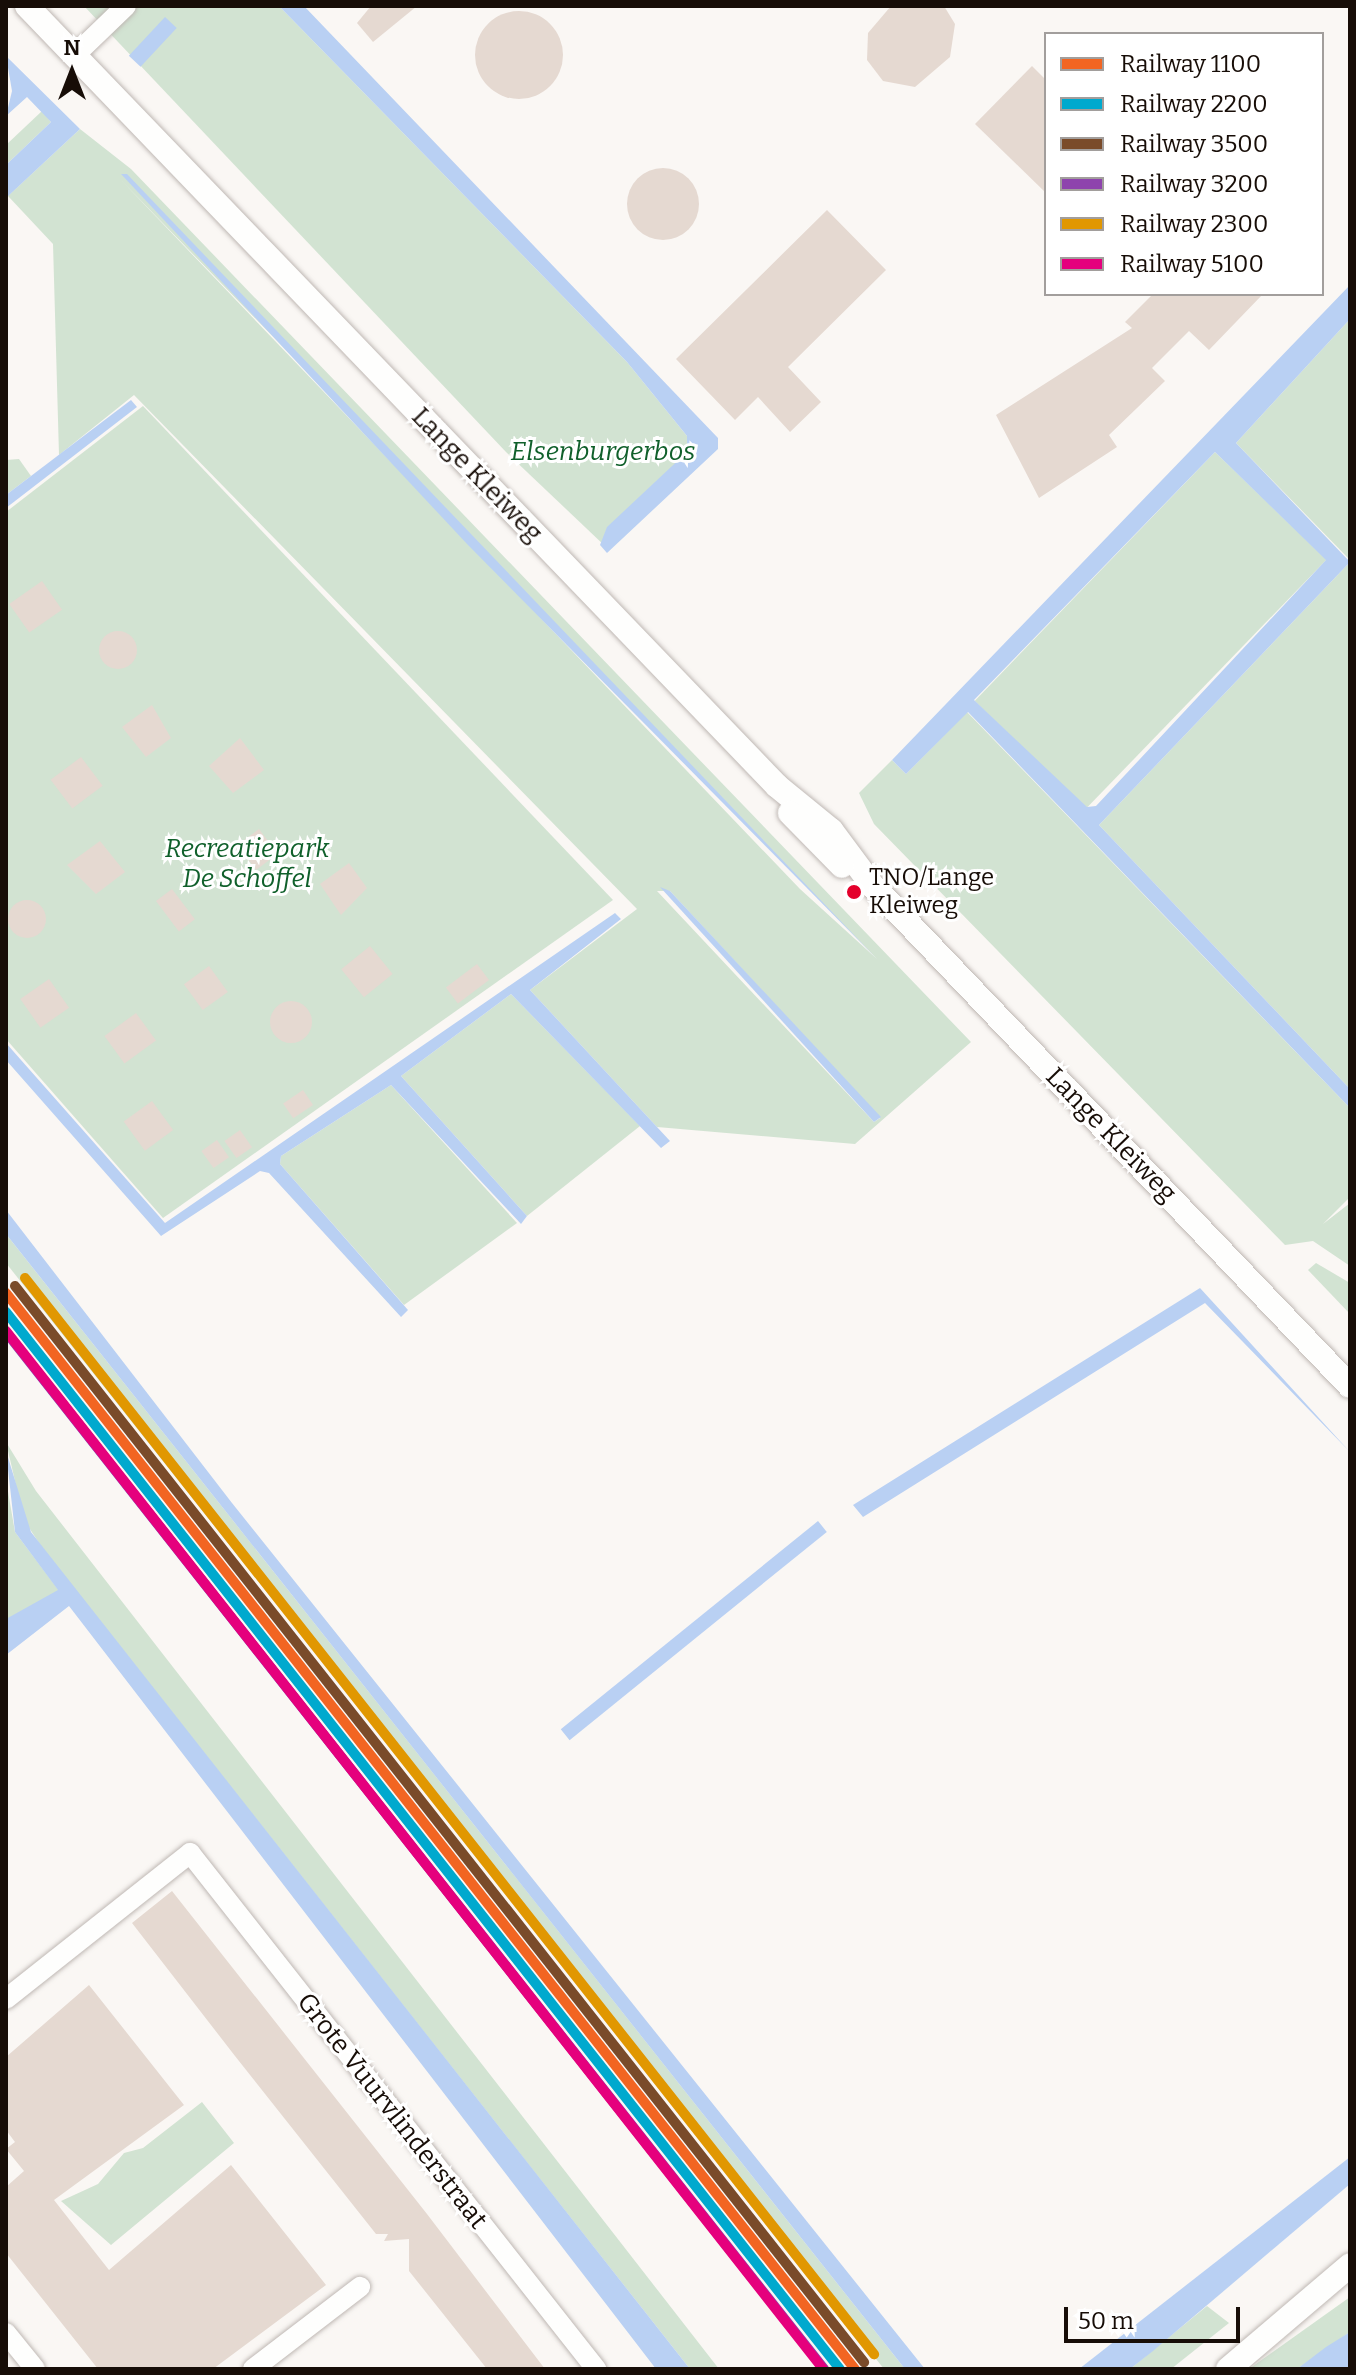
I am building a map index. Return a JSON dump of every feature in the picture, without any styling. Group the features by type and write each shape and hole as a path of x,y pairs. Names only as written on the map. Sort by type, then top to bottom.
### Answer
{"street":[{"name":"Lange Kleiweg","path":"27,6 74,56 137,113 177,163 777,786 782,804 810,833 872,885 1350,1386"},
{"path":"74,56 126,6"},
{"name":"Grote Vuurvlinderstraat","path":"6,1999 190,1853 596,2369"},
{"path":"1228,2369 1321,2294 1350,2265"},
{"path":"1321,2294 1350,2281"},
{"path":"253,2369 355,2290"},
{"path":"6,2333 35,2369"}],"green space":[{"name":"Elsenburgerbos","path":"84,6 279,6 627,362 687,436 689,450 606,547 506,452"},
{"path":"42,111 51,122 6,165 6,145"},
{"path":"80,129 131,169 971,1042 855,1144 657,1127 530,990 637,909 134,395 59,455 53,244 8,196","holes":["120,179 877,959 800,889","657,891 670,891 880,1118 874,1122"]},
{"path":"1350,319 1350,560 1236,443"},
{"name":"Recreatiepark De Schoffel","path":"143,406 613,900 163,1218 6,1039 6,512"},
{"path":"1215,452 1326,560 1086,809 975,701"},
{"path":"19,459 31,476 6,495 6,460"},
{"path":"1350,562 1350,1089 1099,825"},
{"path":"967,712 1350,1108 1350,1197 1323,1224 1350,1203 1350,1266 1313,1241 1285,1245 874,824 859,793 892,760 906,774"},
{"path":"511,994 640,1126 527,1216 401,1076"},
{"path":"391,1085 517,1223 404,1305 280,1164 281,1156"},
{"path":"6,1234 905,2369 884,2369 143,1436 6,1263"},
{"path":"1316,1263 1350,1283 1350,1314 1308,1270"},
{"path":"6,1442 36,1491 719,2369 690,2369 41,1546 24,1520"},
{"path":"6,1480 15,1532 63,1596 6,1641"},
{"path":"202,2102 234,2143 111,2245 61,2201 98,2184 124,2153 143,2148"},
{"path":"1350,2297 1350,2332 1297,2369 1249,2369"},
{"path":"1207,2306 1229,2323 1171,2369 1130,2369"}],"water":[{"path":"279,6 304,6 718,438 718,449 607,553 600,545 607,527 687,452 687,436 627,362"},
{"path":"165,17 177,28 141,67 129,56"},
{"path":"6,56 80,129 6,198 6,165 51,122 27,97 6,116 12,91"},
{"path":"121,174 127,174 877,959 468,545"},
{"path":"1350,285 1350,319 1236,443 1350,562 1099,825 1350,1089 1350,1108 968,712 906,774 892,760","holes":["1215,452 1326,560 1096,806 1087,807 974,700"]},
{"path":"131,400 137,407 6,508 6,495"},
{"path":"660,887 670,891 881,1117 874,1122"},
{"path":"615,913 621,919 530,990 670,1141 661,1148 511,994 401,1076 527,1216 521,1224 391,1085 281,1156 280,1164 408,1310 401,1317 269,1173 260,1171 161,1236 6,1060 6,1043 165,1223"},
{"path":"6,1210 232,1503 925,2369 905,2369 6,1234"},
{"path":"1200,1288 1350,1452 1205,1303 863,1517 853,1505"},
{"path":"6,1451 31,1532 690,2369 656,2369 69,1606 6,1655 6,1619 58,1590 15,1532"},
{"path":"818,1521 827,1532 570,1740 561,1729"},
{"path":"1350,2157 1350,2184 1130,2369 1079,2369"},
{"path":"1350,2332 1350,2369 1297,2369 1326,2347"}],"building":[{"path":"371,6 417,6 373,42 357,23"},
{"path":"891,6 944,6 955,24 950,57 915,87 883,81 867,60 868,33"},
{"path":"519,11 544,18 556,30 563,55 556,80 544,92 519,99 494,92 482,80 475,55 482,30 494,18"},
{"path":"1032,66 1044,78 1044,191 975,124"},
{"path":"663,168 683,174 693,184 699,204 693,224 683,234 663,240 643,234 633,224 627,204 633,184 643,174"},
{"path":"827,210 886,270 788,367 821,402 790,432 758,397 735,420 676,359"},
{"path":"1151,296 1261,296 1209,350 1189,331 1152,368 1165,381 1109,435 1117,447 1039,498 996,415 1132,328 1125,322"},
{"path":"42,581 62,610 29,633 9,604"},
{"path":"118,631 132,636 137,650 132,664 118,669 104,664 99,650 104,636"},
{"path":"152,705 171,738 146,757 122,727"},
{"path":"240,738 264,770 233,793 209,766"},
{"path":"81,757 103,786 72,809 51,780"},
{"path":"259,829 278,854 256,870 237,845"},
{"path":"100,841 125,872 96,894 67,865"},
{"path":"349,863 367,888 341,915 320,884"},
{"path":"172,889 195,919 179,931 156,901"},
{"path":"27,900 41,905 46,919 41,933 27,938 13,933 8,919 13,905"},
{"path":"370,946 393,974 364,997 341,969"},
{"path":"477,964 489,980 458,1003 446,987"},
{"path":"209,966 228,992 203,1010 184,984"},
{"path":"49,979 69,1008 40,1028 20,999"},
{"path":"291,1001 306,1007 312,1022 306,1037 291,1043 276,1037 270,1022 276,1007"},
{"path":"136,1013 156,1041 124,1063 104,1036"},
{"path":"303,1090 313,1105 293,1118 283,1103"},
{"path":"152,1101 173,1130 145,1151 124,1122"},
{"path":"240,1130 252,1147 236,1158 224,1141"},
{"path":"217,1140 229,1157 213,1168 201,1151"},
{"path":"172,1891 545,2369 487,2369 409,2271 409,2239 384,2241 388,2234 376,2234 235,2056 132,1923"},
{"path":"89,1985 184,2105 54,2200 109,2270 231,2165 326,2285 213,2369 98,2369 6,2253 6,2187 24,2171 6,2149 15,2142 6,2130 6,2057"}],"rail line":[{"name":"2300","path":"25,1278 874,2354"},
{"name":"3500","path":"15,1286 864,2362"},
{"name":"1100","path":"6,1293 855,2369"},
{"name":"2200","path":"6,1312 840,2369"},
{"name":"5100","path":"6,1331 823,2369"},
{"name":"3200","path":"6,1332 824,2369"}],"place":[{"name":"TNO/Lange Kleiweg","path":"854,892"}]}
